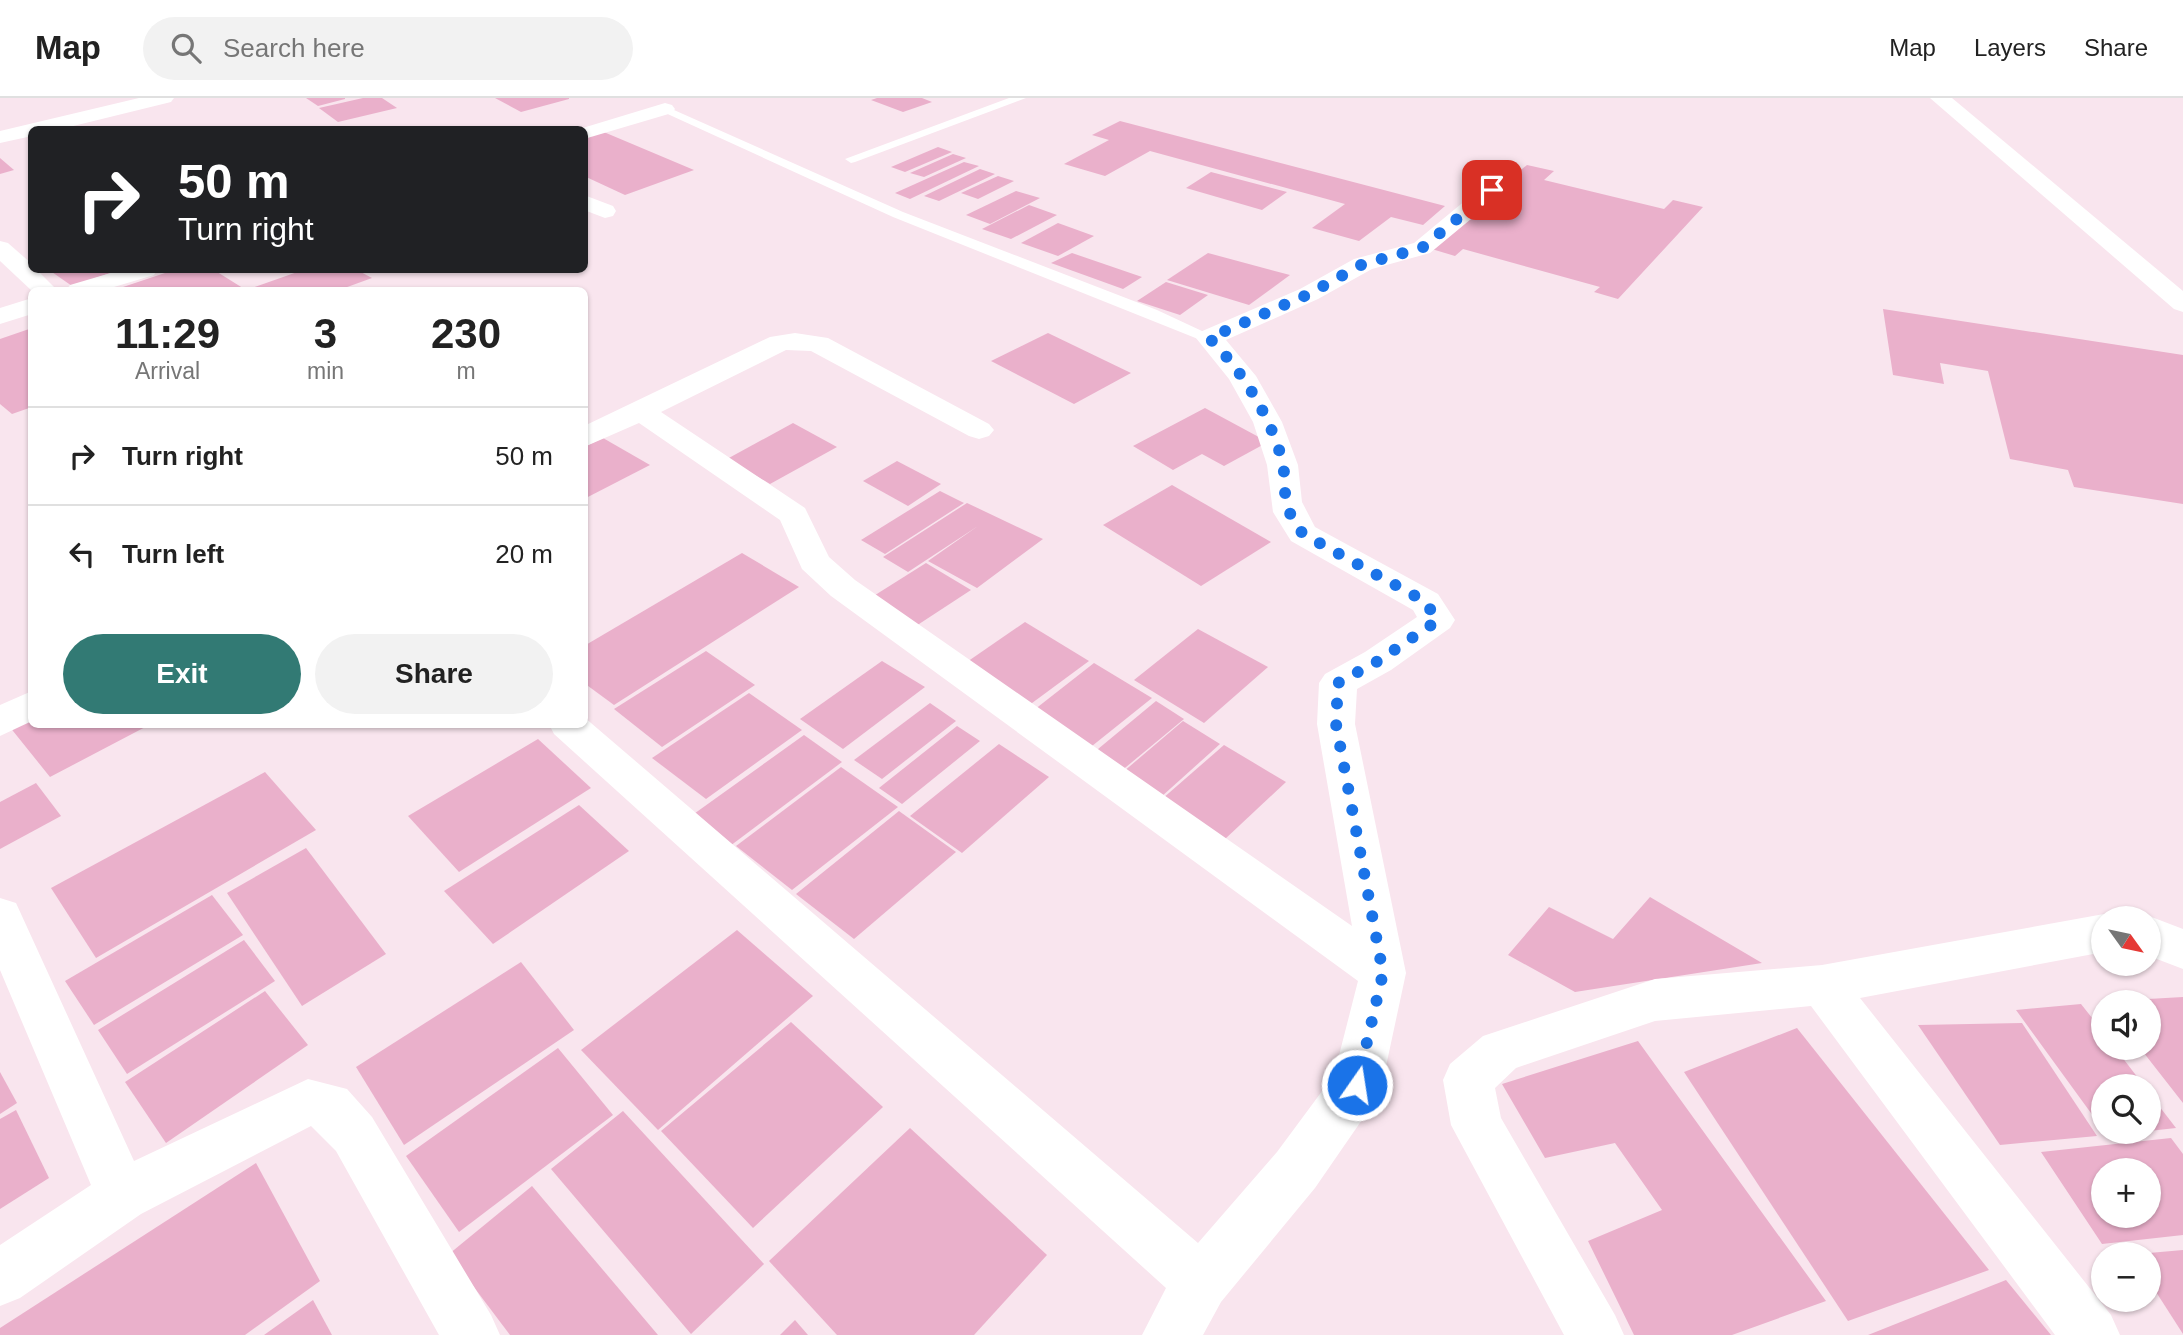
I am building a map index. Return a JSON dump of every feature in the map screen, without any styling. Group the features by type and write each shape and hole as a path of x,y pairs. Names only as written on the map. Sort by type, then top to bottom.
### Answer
{"street":[{"path":"61,126 164,98"},
{"path":"641,98 665,109"},
{"path":"1940,98 2183,304"},
{"path":"588,132 665,109"},
{"path":"0,137 28,132"},
{"path":"1171,1335 1202,1282 1296,1170 1357,1085 1383,973 1336,724 1338,683 1378,661 1437,621 1426,602 1303,534 1289,516 1284,501 1280,455 1267,421 1230,358 1209,338 1309,294 1363,264 1422,248 1492,190"},
{"path":"0,248 43,287"},
{"path":"89,287 135,273"},
{"path":"0,316 28,307"},
{"path":"588,437 780,343 794,341 817,344 979,430"},
{"path":"641,411 794,516 814,562 843,588 1383,973"},
{"path":"0,722 28,707"},
{"path":"573,728 1202,1282"},
{"path":"0,916 8,940 36,994 122,1195"},
{"path":"1595,1335 1477,1125 1468,1080 1500,1052 1655,1000 1822,985 2091,935"},
{"path":"2161,940 2183,950"},
{"path":"1822,985 2091,1335"},
{"path":"0,1278 122,1195 308,1102 328,1106 354,1134 471,1335"}],"lane":[{"path":"851,159 1020,98"},
{"path":"665,109 819,180 975,246 1159,315 1209,338"}],"building":[{"path":"306,98 345,98 345,99 318,106"},
{"path":"363,98 382,98 397,108 338,122 319,108"},
{"path":"495,98 569,98 569,99 521,112"},
{"path":"922,98 932,102 903,112 871,100"},
{"path":"1120,121 1445,206 1423,225 1391,217 1359,241 1312,228 1345,204 1150,151 1105,176 1064,164 1109,140 1092,135"},
{"path":"599,130 694,170 625,195 588,178 588,133"},
{"path":"938,147 952,152 905,172 891,167"},
{"path":"953,154 966,158 924,177 910,173"},
{"path":"0,158 14,170 0,174"},
{"path":"964,162 979,166 910,199 895,193"},
{"path":"1527,165 1554,171 1544,180 1664,209 1673,200 1703,207 1618,299 1594,292 1600,287 1463,249 1455,256 1425,247"},
{"path":"980,169 995,174 939,201 924,196"},
{"path":"1211,172 1287,192 1262,210 1186,188"},
{"path":"998,176 1014,181 978,199 961,193"},
{"path":"1016,191 1040,198 990,224 966,215"},
{"path":"1029,205 1057,215 1011,239 982,229"},
{"path":"1058,223 1094,236 1058,256 1021,243"},
{"path":"1072,253 1142,277 1123,289 1051,263"},
{"path":"1208,253 1290,275 1249,305 1167,280"},
{"path":"53,273 110,273 72,286"},
{"path":"165,273 219,273 241,287 123,287"},
{"path":"294,273 363,273 372,278 347,287 255,287"},
{"path":"1166,282 1208,295 1180,315 1137,301"},
{"path":"1883,309 2183,355 2183,504 2074,487 2068,470 2010,459 1988,371 1940,363 1944,384 1893,375"},
{"path":"28,329 28,408 12,414 0,404 0,339"},
{"path":"1048,333 1131,373 1074,404 991,361"},
{"path":"1205,408 1268,442 1224,466 1202,454 1173,470 1133,446"},
{"path":"793,423 837,447 770,484 727,459"},
{"path":"603,438 650,465 588,497 588,445"},
{"path":"897,461 941,484 908,506 863,481"},
{"path":"1172,485 1271,542 1201,586 1103,525"},
{"path":"940,491 964,503 885,554 861,540"},
{"path":"967,503 1043,539 977,588 928,561 978,526 908,572 883,557"},
{"path":"742,553 799,587 614,705 588,686 588,644"},
{"path":"926,563 971,590 916,626 872,597"},
{"path":"1025,622 1089,661 1028,706 964,664"},
{"path":"1198,629 1268,667 1204,723 1134,680"},
{"path":"706,651 755,685 662,747 614,709"},
{"path":"882,661 925,687 843,749 800,719"},
{"path":"1094,663 1152,698 1082,754 1025,717"},
{"path":"749,693 802,730 706,799 652,758"},
{"path":"1156,701 1184,719 1120,772 1092,754"},
{"path":"930,703 956,721 882,779 854,760"},
{"path":"28,710 28,728 143,728 50,777 5,721"},
{"path":"1183,721 1220,744 1161,797 1123,772"},
{"path":"957,726 980,741 902,804 879,788"},
{"path":"804,735 842,762 730,846 691,816"},
{"path":"538,739 591,788 459,872 408,816"},
{"path":"999,744 1049,777 962,853 910,816"},
{"path":"1224,745 1286,782 1224,840 1162,799"},
{"path":"841,767 898,807 792,890 736,846"},
{"path":"265,772 316,830 96,958 51,888"},
{"path":"36,783 61,816 0,849 0,802"},
{"path":"579,805 629,851 493,944 444,891"},
{"path":"899,811 956,852 854,939 796,894"},
{"path":"306,848 386,954 302,1006 227,893"},
{"path":"212,895 243,935 94,1025 65,981"},
{"path":"1650,897 1762,963 1575,992 1508,955 1549,907 1613,939"},
{"path":"737,930 813,996 658,1130 581,1050"},
{"path":"244,940 275,981 127,1074 98,1030"},
{"path":"521,962 574,1030 404,1145 356,1067"},
{"path":"265,991 308,1045 166,1143 125,1082"},
{"path":"2183,997 2183,1103 2149,1060 2161,1060 2161,998"},
{"path":"2081,1004 2091,1017 2091,1060 2124,1060 2135,1074 2091,1074 2091,1113 2016,1010"},
{"path":"791,1022 883,1107 753,1228 661,1131"},
{"path":"2022,1023 2091,1127 2091,1137 2000,1145 1918,1025"},
{"path":"1797,1028 1989,1270 1848,1321 1684,1072"},
{"path":"1638,1041 1826,1301 1732,1335 1634,1335 1588,1241 1662,1210 1615,1143 1545,1158 1502,1084"},
{"path":"558,1048 613,1115 459,1232 406,1156"},
{"path":"0,1072 17,1103 0,1114"},
{"path":"2161,1109 2176,1128 2161,1130"},
{"path":"16,1110 49,1178 0,1209 0,1119"},
{"path":"623,1111 764,1264 691,1334 551,1169"},
{"path":"910,1128 1047,1255 974,1335 837,1335 769,1261"},
{"path":"2171,1138 2183,1154 2183,1235 2101,1242 2091,1228 2161,1228 2161,1158 2091,1158 2091,1227 2041,1152 2115,1144 2161,1144 2161,1139"},
{"path":"256,1163 320,1281 245,1335 0,1335 0,1328"},
{"path":"532,1186 658,1335 510,1335 449,1254"},
{"path":"2183,1250 2183,1334 2161,1300 2161,1252"},
{"path":"2006,1280 2051,1335 1868,1335"},
{"path":"313,1300 332,1335 264,1335"},
{"path":"795,1320 808,1335 780,1335"}],"route":[{"path":"1357,1085 1383,973 1336,724 1338,683 1378,661 1437,621 1426,602 1303,534 1289,516 1284,501 1280,455 1267,421 1230,358 1209,338 1309,294 1363,264 1422,248 1492,190"}]}
